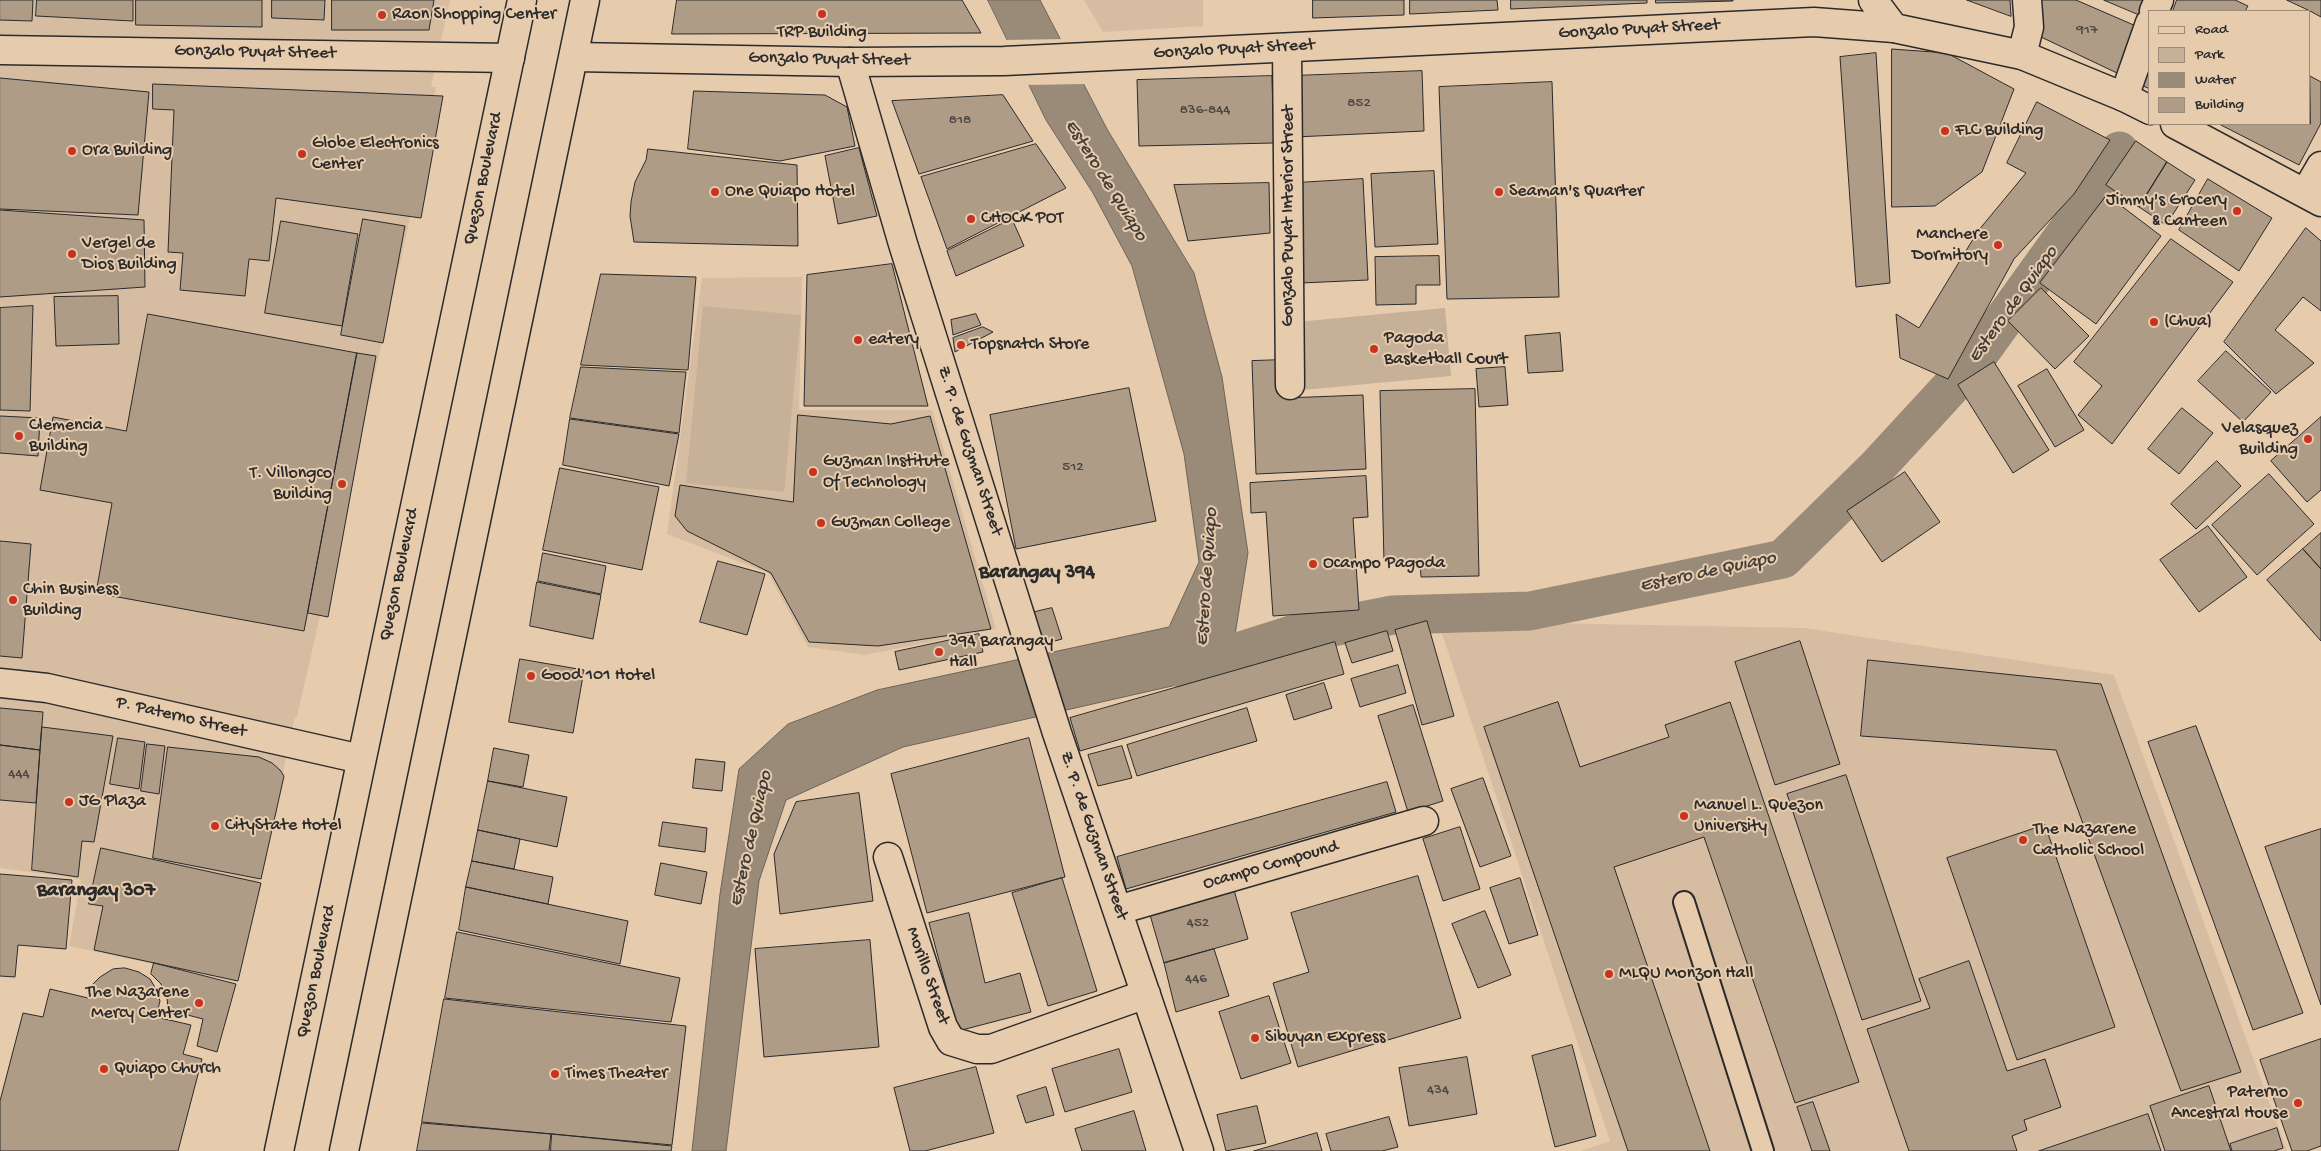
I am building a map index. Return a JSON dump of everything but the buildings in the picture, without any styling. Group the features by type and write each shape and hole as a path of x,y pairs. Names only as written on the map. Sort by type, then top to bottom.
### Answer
{"street":[{"name":"Quezon Boulevard","path":"279,1151 522,0"},
{"path":"344,1151 585,0"},
{"path":"1873,0 1894,28"},
{"path":"2022,55 2029,27 2027,0"},
{"name":"Gonzalo Puyat Street","path":"574,58 850,62 1004,61 1814,22 1894,28 2022,55 2124,97 2148,109"},
{"path":"2124,97 2148,29"},
{"name":"Gonzalo Puyat Interior Street","path":"1287,48 1290,385"},
{"name":"Gonzalo Puyat Street","path":"0,50 510,58"},
{"name":"Z. P. de Guzman Street","path":"850,62 903,244 1032,647 1057,733 1199,1151"},
{"path":"2178,125 2314,197 2321,166"},
{"name":"P. Paterno Street","path":"0,683 47,688 361,758"},
{"name":"Ocampo Compound","path":"1118,910 1424,821"},
{"name":"Morillo Street","path":"888,857 943,1027 952,1041 977,1049 991,1049 1146,994"}],"lane":[{"path":"1684,902 1763,1151"}],"shaded area":[{"path":"0,0 450,0 431,87 436,87 407,232 297,717 295,717 237,982 69,946 81,879 0,868"},
{"path":"1084,0 1203,0 1203,26 1103,32"},
{"name":"Guzman Institute Of Technology","path":"802,277 799,410 932,410 996,629 865,655 808,647 768,573 667,534 702,278"},
{"path":"1438,621 1804,628 2114,675 2287,1151 1581,1151 1610,1141"}],"green space":[{"path":"703,306 801,315 784,492 686,483"},
{"name":"Pagoda Basketball Court","path":"1445,308 1451,376 1303,390 1297,322"}],"water":[{"path":"988,0 1040,0 1107,129 1194,273 1222,377 1248,553 1232,654 1203,679 903,747 786,800 759,881 726,1151 692,1151 720,894 739,769 788,724 877,690 1169,627 1199,562 1184,454 1132,266 1093,193 1046,120"}],"pier":[{"path":"1063,39 1087,84 1026,85 1004,40"}],"waterway":[{"name":"Estero de Quiapo","path":"1181,668 1203,663 1291,635 1393,615 1530,611 1783,559 1876,468 1971,365 2066,233 2119,151"}],"place":[{"name":"TRP Building","path":"822,14"},
{"name":"Raon Shopping Center","path":"382,15"},
{"name":"FLC Building","path":"1945,131"},
{"name":"Ora Building","path":"72,151"},
{"name":"Globe Electronics Center","path":"302,154"},
{"name":"One Quiapo Hotel","path":"715,192"},
{"name":"Seaman's Quarter","path":"1499,192"},
{"name":"Jimmy's Grocery & Canteen","path":"2237,211"},
{"name":"CHOCK POT","path":"971,219"},
{"name":"Manchere Dormitory","path":"1998,245"},
{"name":"Vergel de Dios Building","path":"72,254"},
{"name":"(Chua)","path":"2154,322"},
{"name":"eatery","path":"858,340"},
{"name":"Topsnatch Store","path":"961,345"},
{"name":"Pagoda Basketball Court","path":"1374,349"},
{"name":"Clemencia Building","path":"19,436"},
{"name":"Velasquez Building","path":"2308,439"},
{"name":"Guzman Institute Of Technology","path":"813,472"},
{"name":"T. Villongco Building","path":"342,484"},
{"name":"Guzman College","path":"821,523"},
{"name":"Ocampo Pagoda","path":"1313,564"},
{"name":"Chin Business Building","path":"13,600"},
{"name":"394 Barangay Hall","path":"939,652"},
{"name":"Good 101 Hotel","path":"531,676"},
{"name":"JG Plaza","path":"69,802"},
{"name":"Manuel L. Quezon University","path":"1684,816"},
{"name":"CityState Hotel","path":"215,826"},
{"name":"The Nazarene Catholic School","path":"2023,840"},
{"name":"MLQU Monzon Hall","path":"1609,974"},
{"name":"The Nazarene Mercy Center","path":"199,1003"},
{"name":"Sibuyan Express","path":"1255,1038"},
{"name":"Quiapo Church","path":"104,1069"},
{"name":"Times Theater","path":"555,1074"},
{"name":"Paterno Ancestral House","path":"2298,1103"}],"district":[{"name":"Barangay 394","path":"1037,574"},
{"name":"Barangay 307","path":"96,892"}]}
